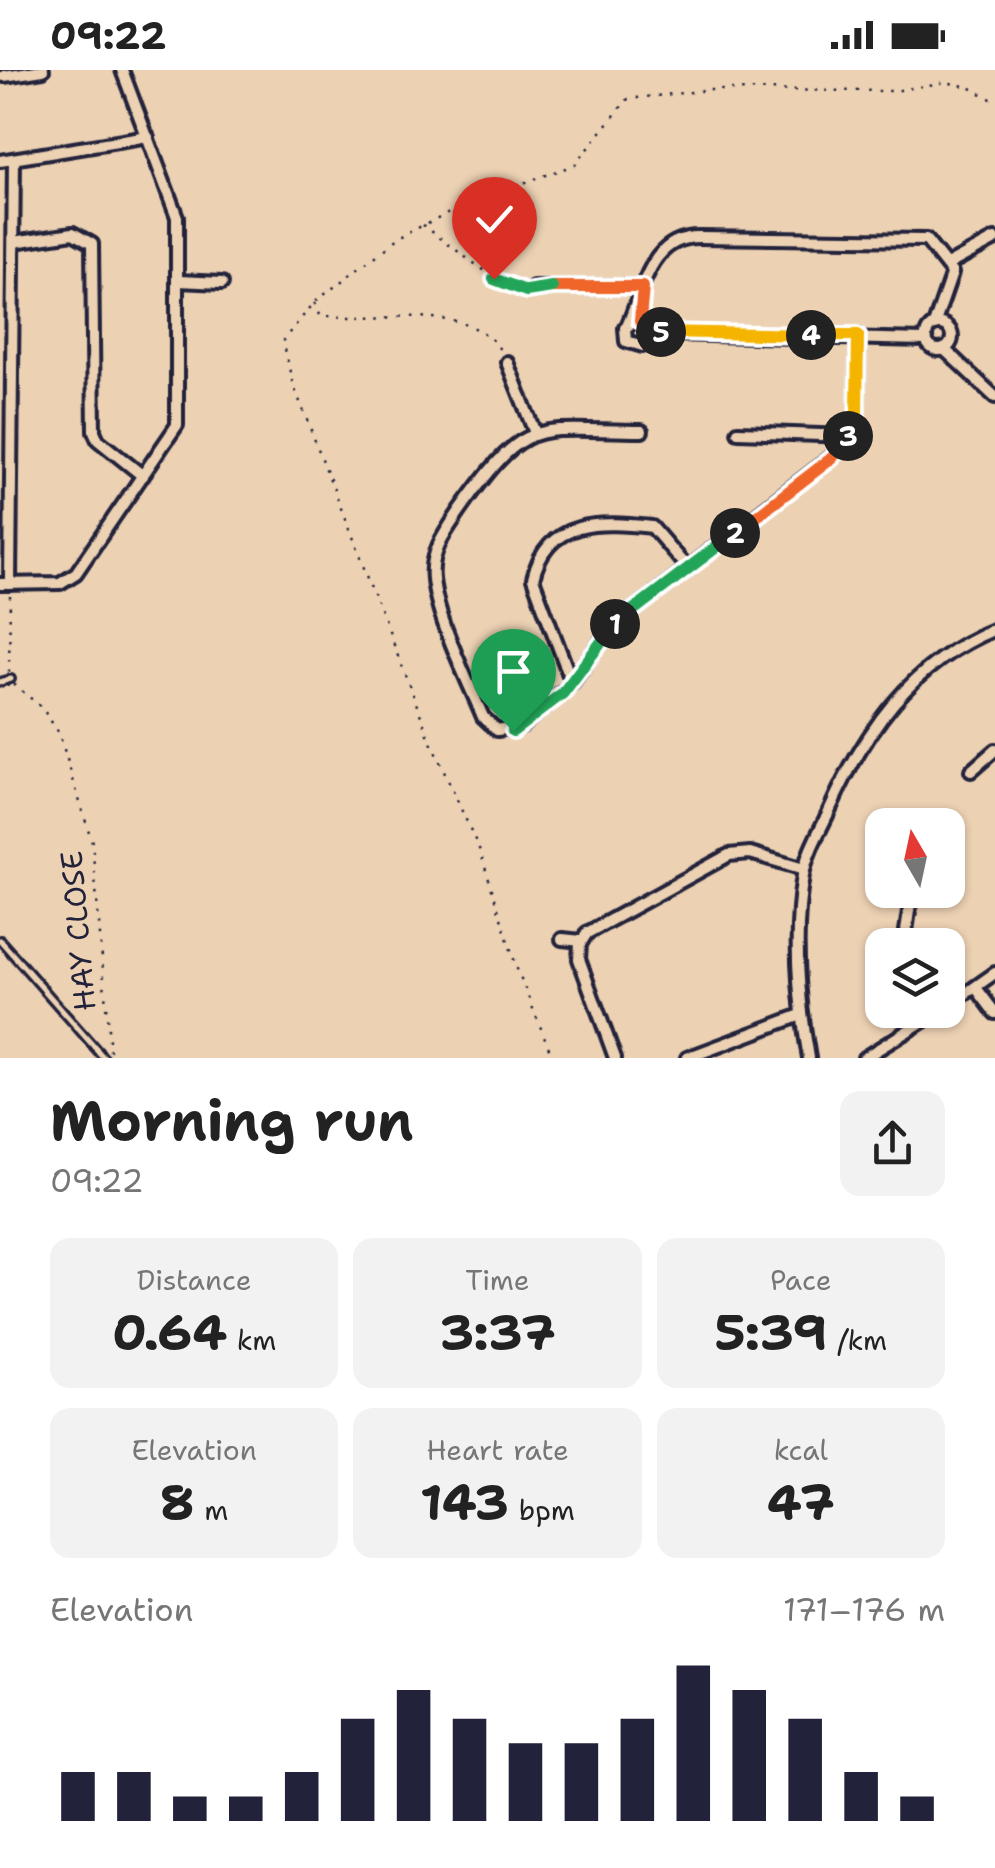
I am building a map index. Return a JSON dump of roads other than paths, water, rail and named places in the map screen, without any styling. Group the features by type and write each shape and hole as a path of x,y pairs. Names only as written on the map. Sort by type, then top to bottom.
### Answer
{"street":[{"path":"14,159 5,584 54,584 71,577 177,425 177,217 122,70"},
{"path":"4,76 37,71"},
{"path":"0,162 148,136"},
{"path":"14,242 73,233 92,244 94,431 98,440 143,476"},
{"path":"933,330 909,336 666,334 642,328 638,301 657,254 688,237 922,239 936,246 952,276 933,330 933,348 948,344"},
{"path":"949,264 995,239"},
{"path":"178,281 222,282"},
{"path":"533,287 643,287"},
{"path":"933,330 995,398"},
{"path":"642,430 535,433 514,442 497,458 448,528 434,558 434,585 479,708 490,726 517,730 572,684 611,627 832,458 848,436 857,414 858,335"},
{"path":"506,362 535,433"},
{"path":"738,432 848,436"},
{"path":"572,684 533,579 562,533 579,525 652,527 688,568"},
{"path":"810,1058 801,1015 798,934 804,869 846,772 880,716 935,662 995,629"},
{"path":"971,771 995,750"},
{"path":"615,1058 582,968 582,941 596,926 729,855 750,853 804,869"},
{"path":"562,938 582,941"},
{"path":"965,995 995,973"},
{"path":"977,989 995,1013"},
{"path":"687,1058 801,1015"},
{"path":"864,1058 910,1028"}],"lane":[{"path":"0,682 11,679"},
{"path":"0,940 107,1058"}]}
